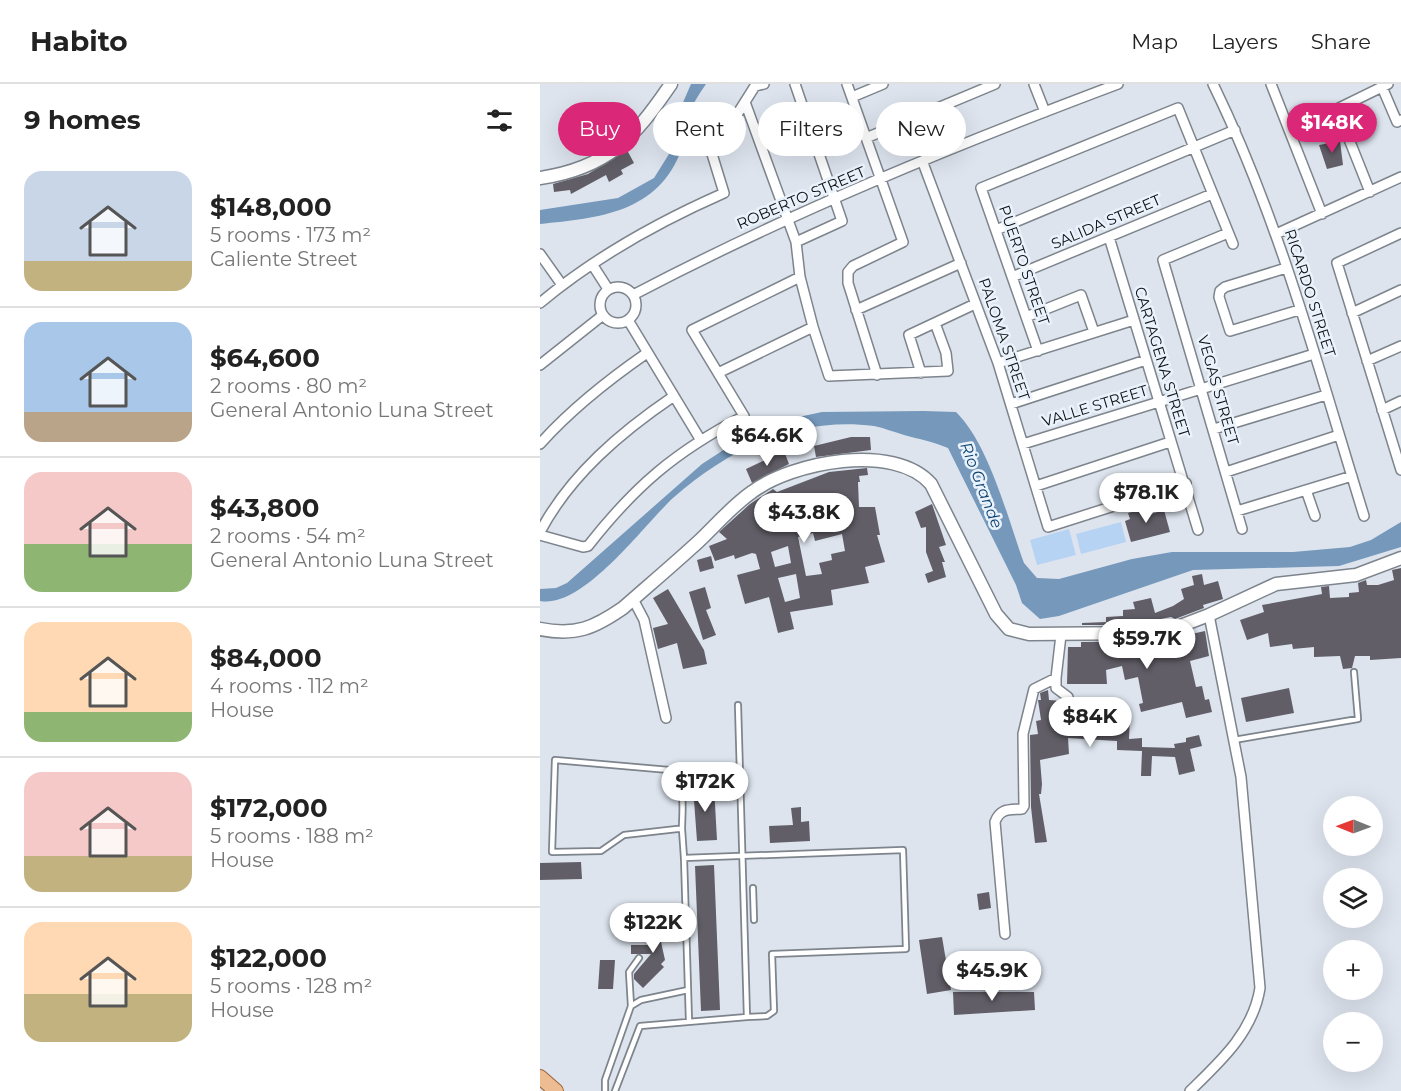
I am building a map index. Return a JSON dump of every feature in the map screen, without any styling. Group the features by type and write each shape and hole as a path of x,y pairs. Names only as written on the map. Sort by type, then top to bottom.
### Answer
{"main road":[{"path":"540,178 561,175 580,168 620,147 643,125 671,84"},
{"path":"540,629 572,631 593,627 633,599 763,484 815,467 870,459 913,470 931,484 1001,623 1018,632 1061,635 1148,633 1175,628 1276,584 1356,575 1401,558"},
{"path":"540,1077 556,1091"}],"street":[{"path":"745,102 755,86 764,84"},
{"path":"795,84 842,220 796,242"},
{"path":"847,84 903,242 853,266 848,272 848,284 877,375"},
{"path":"852,97 883,84"},
{"path":"866,138 995,84"},
{"path":"1034,84 1045,112"},
{"name":"ROBERTO STREET","path":"633,295 708,255 787,218 1118,84"},
{"name":"RICARDO STREET","path":"1213,84 1235,130 1276,234 1364,516"},
{"path":"1271,84 1322,214"},
{"path":"1370,192 1337,109 1385,85 1397,122 1401,120"},
{"path":"746,105 796,242 800,277 829,376 948,371 946,353 935,322"},
{"name":"PUERTO STREET","path":"1038,351 981,188 1178,108 1194,149"},
{"path":"996,230 1235,130"},
{"path":"1194,149 1233,244"},
{"path":"540,303 592,264 674,215 724,194 713,156"},
{"name":"PALOMA STREET","path":"923,163 998,363 1048,527 1185,483"},
{"path":"1276,234 1401,177"},
{"name":"SALIDA STREET","path":"1012,277 1212,194"},
{"name":"VEGAS STREET","path":"1228,233 1163,260 1242,528"},
{"path":"1401,233 1337,263 1382,410 1399,456 1401,470"},
{"name":"CARTAGENA STREET","path":"1109,237 1198,530"},
{"path":"540,254 562,285"},
{"path":"856,310 961,263"},
{"path":"592,264 608,289"},
{"path":"1286,268 1220,291 1219,297 1230,331 1299,310"},
{"path":"674,396 630,428 600,454 560,500 540,533 584,547 588,546 617,509 639,487 700,439 744,416 692,330 800,277"},
{"path":"620,286 633,295 636,310 628,320 616,323 603,315 600,299 608,289 620,286"},
{"path":"1352,313 1401,290"},
{"path":"1026,317 1081,295 1094,332"},
{"path":"921,373 909,335 975,304"},
{"path":"540,365 603,315"},
{"path":"628,320 700,439"},
{"path":"998,363 1134,320"},
{"path":"718,373 813,327"},
{"path":"1367,361 1401,346"},
{"path":"540,444 573,410 604,383 647,353"},
{"name":"VALLE STREET","path":"1023,444 1314,354"},
{"path":"1011,404 1146,360"},
{"path":"1214,429 1326,395"},
{"path":"1382,410 1401,401"},
{"path":"1226,472 1339,435"},
{"path":"1036,486 1170,442"},
{"path":"1237,511 1352,476"},
{"path":"1306,490 1315,516"},
{"path":"633,599 644,620 666,718"},
{"path":"1190,1091 1230,1051 1248,1024 1257,1004 1260,988 1244,801 1209,615"},
{"path":"1061,635 1056,688 1068,697 1071,727"},
{"path":"1005,934 995,822 998,814 1004,810 1022,809 1024,806 1023,734 1034,689 1056,678"}],"lane":[{"path":"1234,740 1358,719 1354,672"},
{"path":"738,705 747,1017"},
{"path":"682,829 624,835 601,851 552,852 555,760 669,770 677,775 680,785 684,858 689,1021"},
{"path":"615,1091 640,1026 767,1016 774,1011 772,954 906,949 903,850 684,858"},
{"path":"753,888 754,920"},
{"path":"605,1091 605,1080 631,1006 629,972 639,958"},
{"path":"631,1006 641,1000 688,990"}],"shaded area":[{"path":"1121,522 1126,542 1081,554 1076,534"},
{"path":"1069,529 1076,555 1037,565 1030,540"}],"water":[{"path":"691,84 706,84 695,102 683,102"},
{"path":"668,156 678,156 672,170 643,199 605,214 540,224 540,210 618,198 654,178"},
{"name":"Rio Grande","path":"822,412 956,412 968,426 988,462 1024,563 1037,578 1059,579 1132,559 1172,552 1293,552 1350,547 1371,540 1401,522 1401,547 1339,566 1193,570 1059,616 1040,619 1022,603 1016,585 948,448 874,426 846,424 792,431 741,451 694,480 673,498 593,579 575,592 557,600 540,601 540,589 556,588 567,583 702,464 745,436 789,419"}],"building":[{"path":"1340,141 1343,165 1327,169 1319,145"},
{"path":"617,156 630,156 634,163 621,170 623,174 609,182 606,175 571,194 570,190 554,192 553,184 588,174"},
{"path":"851,437 870,437 871,450 816,457 814,446"},
{"path":"784,451 789,464 752,483 746,469"},
{"path":"867,468 868,475 859,476 859,507 875,507 880,535 877,535 885,562 865,567 869,583 831,590 833,605 790,612 794,629 778,633 769,597 745,604 737,575 760,569 756,554 752,553 735,559 734,555 715,561 709,546 727,539 719,532 750,504 773,489 777,492 829,472","holes":["813,533 815,541 842,534 845,551 831,554 832,560 819,563 822,574 806,576 798,537","788,546 791,563 775,567 771,552","796,574 800,598 785,602 778,578"]},
{"path":"932,504 946,545 939,547 945,562 942,562 946,577 928,583 925,574 933,571 926,552 926,527 921,528 915,512"},
{"path":"1150,507 1151,514 1164,510 1170,532 1131,542 1125,521 1130,519 1128,513"},
{"path":"711,556 714,568 700,572 697,560"},
{"path":"1401,568 1401,658 1370,660 1370,656 1355,656 1352,668 1343,669 1340,656 1314,657 1314,647 1293,649 1292,644 1270,647 1268,633 1247,640 1240,620 1264,612 1262,605 1322,594 1321,587 1329,586 1330,598 1349,597 1349,593 1359,592 1358,583 1366,580 1367,585 1378,585 1394,580 1392,570"},
{"path":"1202,574 1204,585 1218,581 1223,599 1203,605 1204,608 1175,619 1171,617 1131,625 1082,625 1082,623 1106,622 1106,617 1123,616 1123,610 1135,609 1133,602 1151,598 1155,613 1173,606 1184,599 1181,589 1194,585 1192,576"},
{"path":"705,587 711,608 706,610 716,635 703,640 689,592"},
{"path":"668,589 704,650 707,664 683,669 677,643 658,649 653,628 668,624 653,598"},
{"path":"1205,631 1209,656 1190,661 1196,687 1202,686 1205,700 1209,699 1212,712 1186,718 1182,702 1141,712 1139,704 1143,703 1138,677 1125,680 1122,666 1106,670 1107,684 1067,684 1068,647 1081,647 1081,642 1155,641 1155,645 1179,640 1178,636 1187,632 1187,635"},
{"path":"1289,688 1294,713 1246,722 1241,698"},
{"path":"1048,690 1049,700 1062,701 1064,728 1069,733 1077,729 1075,698 1081,697 1085,728 1100,729 1100,716 1130,716 1129,739 1142,738 1142,747 1175,748 1174,744 1186,742 1186,738 1199,735 1202,746 1190,749 1195,771 1179,775 1175,757 1152,756 1151,776 1141,776 1142,751 1117,750 1117,741 1068,738 1069,754 1040,760 1042,784 1041,794 1039,794 1047,842 1035,843 1031,807 1030,735 1038,734 1036,721 1041,720 1038,700 1041,700 1040,693"},
{"path":"714,786 717,840 697,841 693,787"},
{"path":"801,807 801,822 809,821 810,841 770,843 769,826 793,825 791,808"},
{"path":"581,862 582,879 540,880 540,863"},
{"path":"714,865 720,1010 701,1011 695,866"},
{"path":"989,892 991,908 979,910 977,894"},
{"path":"675,923 676,940 661,942 665,960 661,964 664,967 643,988 634,979 634,974 651,954 631,954 631,945 650,945 650,929 664,929 663,924"},
{"path":"942,937 951,990 927,994 919,940"},
{"path":"600,960 615,960 613,989 598,989"},
{"path":"953,992 1034,992 1035,1010 954,1015"}]}
